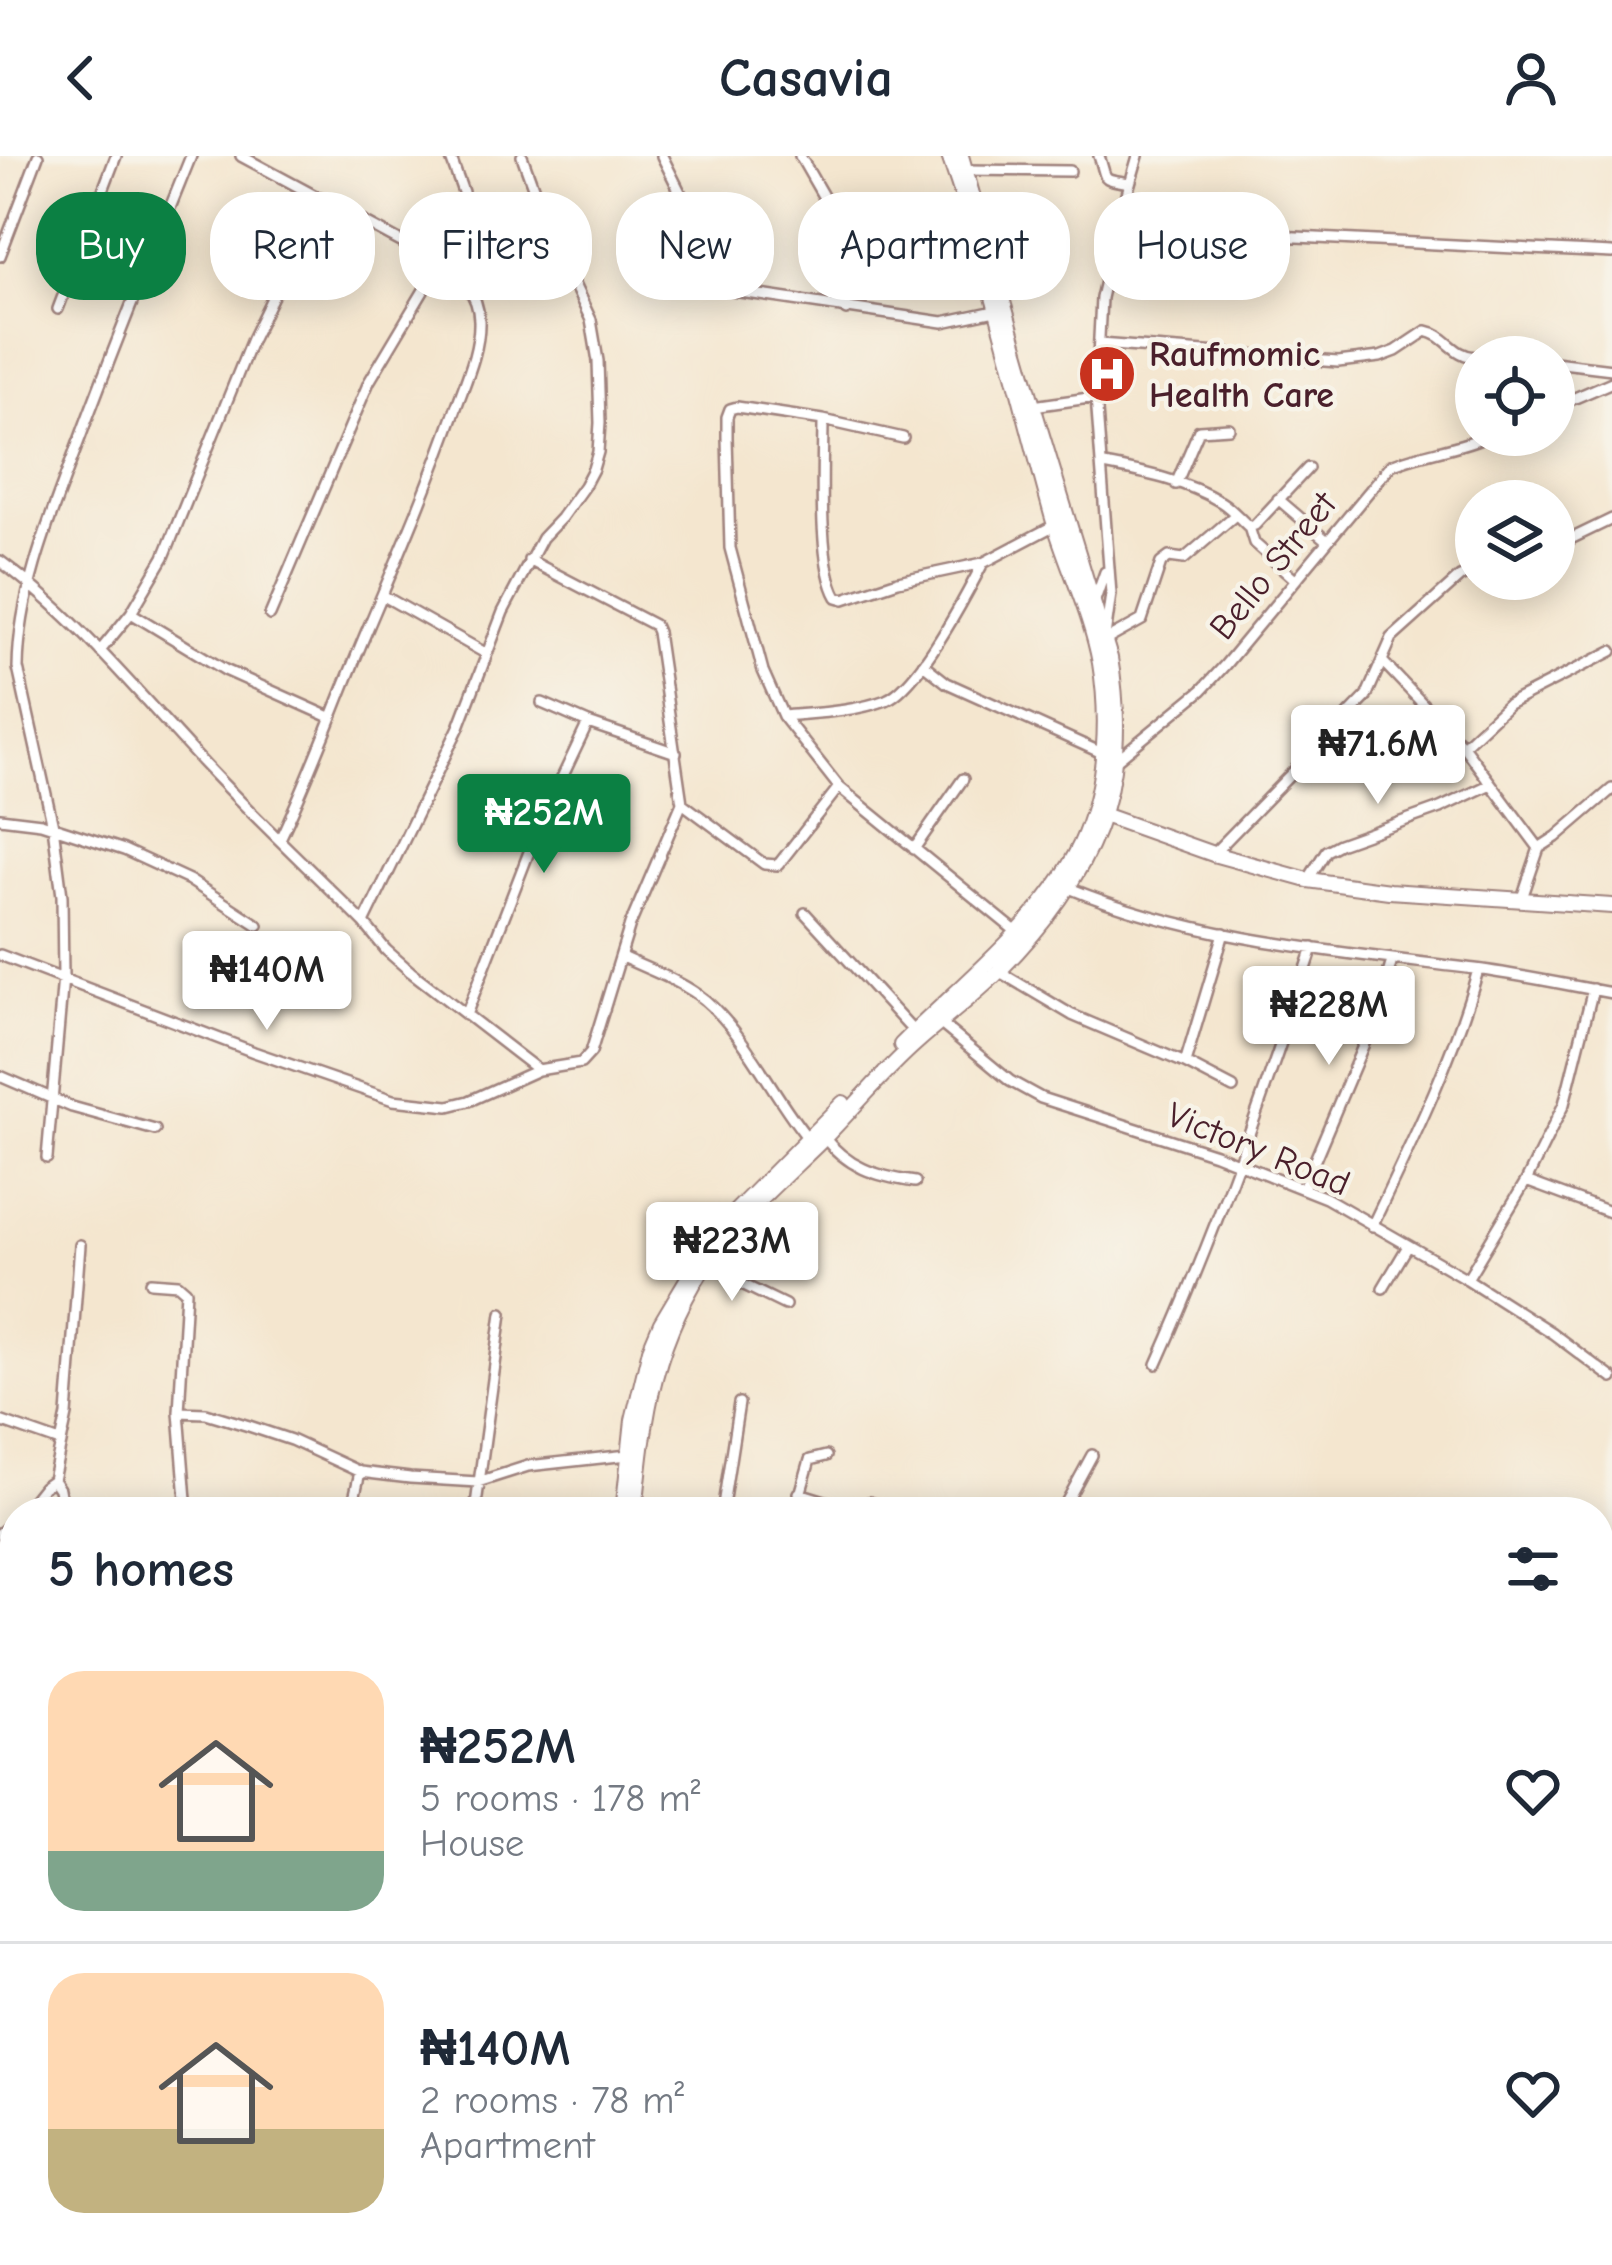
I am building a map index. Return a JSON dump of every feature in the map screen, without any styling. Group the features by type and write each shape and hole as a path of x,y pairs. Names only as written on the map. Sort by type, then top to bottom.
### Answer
{"main road":[{"path":"624,1497 633,1420 650,1349 668,1310 731,1224 1027,941 1069,888 1103,814 1114,684 1106,638 1055,525 949,156"},
{"path":"816,1138 914,1032 1018,933 1074,858 1095,808 1108,758 1089,605 963,163"},
{"path":"1103,814 1213,854 1308,880 1388,891 1612,906"},
{"path":"637,1497 647,1407 662,1349 714,1248"}],"street":[{"path":"0,256 38,156"},
{"path":"58,309 116,156"},
{"path":"47,1158 63,977 62,896 53,826 18,668 19,645 50,519 191,156"},
{"path":"241,156 308,192"},
{"path":"450,156 463,192"},
{"path":"364,922 459,727 503,612 529,560 593,469 600,423 591,320 551,236 522,156"},
{"path":"662,156 733,291 943,322 995,311"},
{"path":"800,156 831,210 847,261 846,310"},
{"path":"1099,156 1101,172 1108,180 1130,183"},
{"path":"1127,192 1138,156"},
{"path":"963,163 1070,171"},
{"path":"1290,237 1612,253"},
{"path":"100,651 131,613 164,557 271,300"},
{"path":"271,615 370,382 418,300"},
{"path":"280,839 434,471 477,346 475,300"},
{"path":"1101,300 1096,397 1111,594 1106,638"},
{"path":"1099,344 1339,362 1380,357 1426,331 1439,334 1455,351"},
{"path":"1575,365 1612,369"},
{"path":"1575,398 1612,382"},
{"path":"1033,406 1096,397"},
{"path":"903,437 823,420 730,409 730,548 764,671 783,716 839,787 1018,933"},
{"path":"823,420 825,561 837,597 983,563 1055,525"},
{"path":"1176,484 1199,430 1229,428"},
{"name":"Bello Street","path":"1108,758 1202,690 1391,465 1455,448"},
{"path":"1103,465 1137,471 1227,505 1249,527 1254,543 1295,579"},
{"path":"1249,527 1308,468"},
{"path":"1278,499 1327,540"},
{"path":"1106,638 1142,620 1162,563 1169,557 1184,559 1234,515"},
{"path":"1575,537 1612,519"},
{"path":"0,955 254,1052 412,1104 449,1106 538,1070 581,1063 587,1058 630,925 682,803 654,625 529,560"},
{"path":"1089,605 1108,560"},
{"path":"0,561 32,584 100,651 386,950 538,1070"},
{"path":"783,716 839,710 893,696 923,664 955,617 983,563"},
{"path":"1213,854 1366,697 1392,638 1455,581"},
{"path":"382,595 488,654"},
{"path":"131,613 225,670 330,716"},
{"path":"1463,746 1508,704 1612,651"},
{"path":"1383,662 1463,746 1539,848"},
{"path":"923,664 947,682 1108,758"},
{"path":"542,704 676,753"},
{"path":"466,1015 539,826 588,723"},
{"path":"914,849 963,779"},
{"path":"1308,880 1326,851 1339,844 1491,784"},
{"path":"682,803 772,866 778,865 839,787"},
{"path":"1521,901 1539,848 1612,789"},
{"path":"0,818 53,826 124,850 190,880 258,925"},
{"path":"1069,888 1131,912 1224,932 1612,993"},
{"path":"805,913 914,1032"},
{"path":"1185,1063 1224,932"},
{"path":"1156,1364 1240,1163 1313,948"},
{"path":"622,957 702,998 744,1045 784,1109 842,1159 881,1177 915,1182"},
{"path":"1303,1188 1374,1020 1393,961"},
{"path":"1372,1226 1463,1023 1478,970"},
{"path":"998,971 1072,1015 1233,1088"},
{"path":"1467,1279 1526,1180 1564,1104 1593,989"},
{"name":"Victory Road","path":"941,1024 1010,1081 1041,1098 1303,1188 1467,1279 1612,1378"},
{"path":"0,1076 72,1107 155,1130"},
{"path":"1526,1180 1612,1213"},
{"path":"60,1497 53,1480 67,1415 80,1245"},
{"path":"1384,1288 1408,1246"},
{"path":"714,1248 744,1285 785,1305"},
{"path":"151,1282 178,1284 186,1291 179,1412 186,1497"},
{"path":"476,1497 502,1313"},
{"path":"724,1497 739,1403"},
{"path":"179,1412 206,1413 249,1426 360,1472 478,1482 528,1466 628,1455"},
{"path":"0,1421 60,1442"},
{"path":"1069,1497 1092,1455"},
{"path":"798,1497 809,1460 826,1456"},
{"path":"354,1497 360,1472"},
{"path":"35,1497 53,1480"},
{"path":"799,1493 812,1497"}],"place":[{"name":"Raufmomic Health Care","path":"1107,374"}]}
